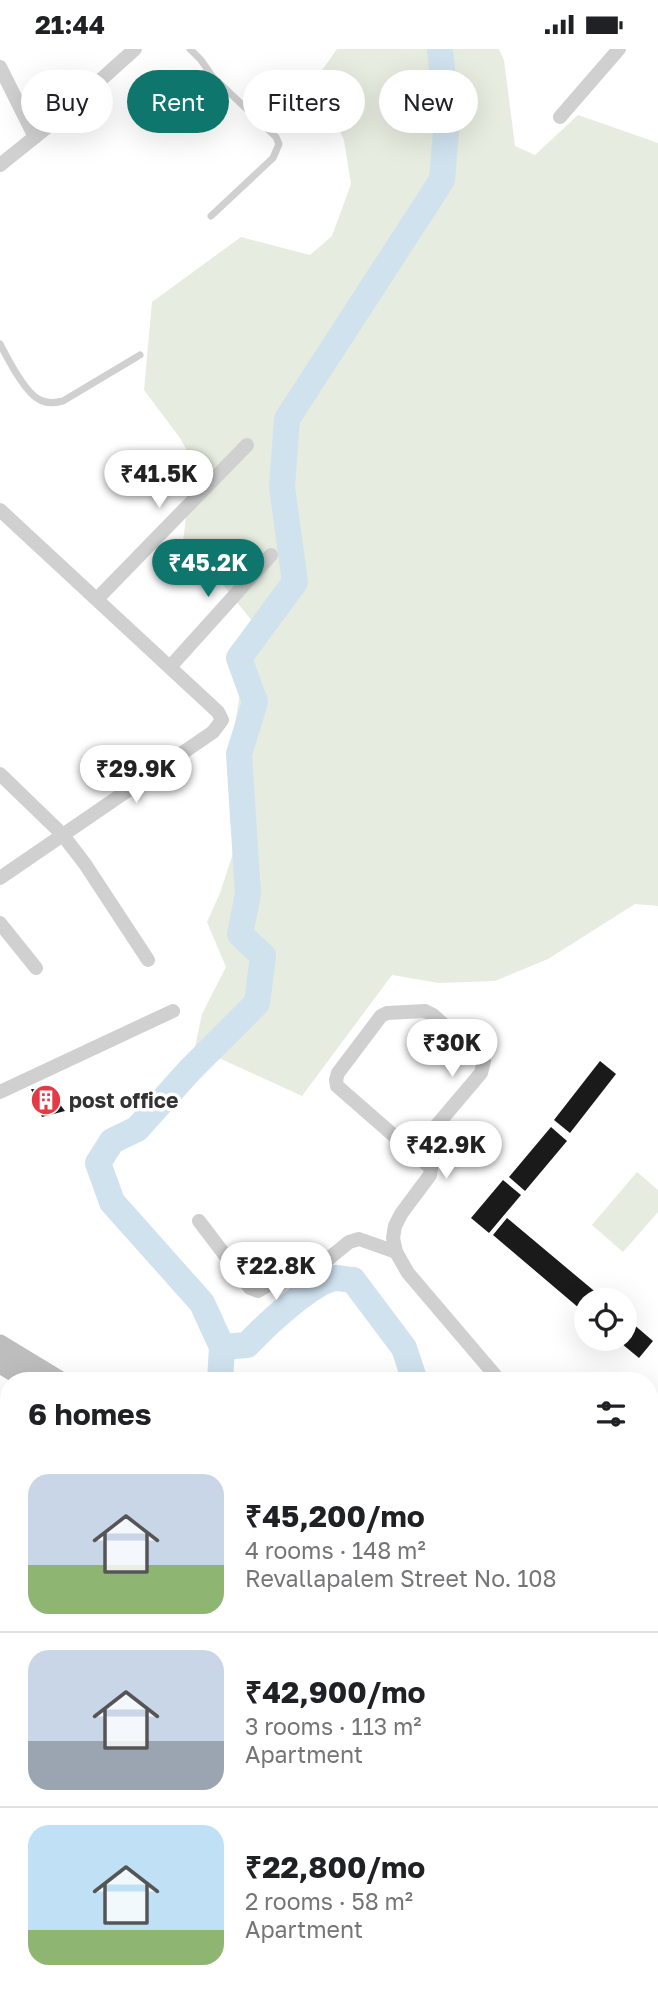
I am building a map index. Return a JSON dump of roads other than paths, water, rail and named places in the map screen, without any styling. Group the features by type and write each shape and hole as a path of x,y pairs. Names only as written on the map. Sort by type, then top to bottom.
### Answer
{"street":[{"path":"0,165 135,49"},
{"path":"560,117 619,49"},
{"path":"0,67 35,137"},
{"path":"97,599 247,445"},
{"path":"0,510 218,712 222,720 213,732 0,878"},
{"path":"170,667 271,555"},
{"path":"0,774 62,834 148,960"},
{"path":"0,923 36,968"},
{"path":"414,1152 481,1073 484,1061 433,1015 416,1010 381,1016 338,1073 337,1086 431,1168 430,1175 395,1226 393,1238 396,1252 408,1273 492,1372"},
{"path":"0,1092 173,1011"},
{"path":"199,1221 250,1288 258,1291 306,1263 327,1260 349,1242 359,1239 396,1252"},
{"path":"0,1344 46,1372"}],"lane":[{"path":"190,49 201,59 212,76 276,137 279,144 274,158 211,216"},
{"path":"0,344 4,359 31,394 51,403 63,401 140,355"}],"waterway":[{"path":"221,1372 222,1347 202,1303 112,1202 98,1163 112,1141 137,1129 190,1070 257,1003 263,956 240,934 248,894 239,754 255,702 239,658 295,582 282,487 287,419 442,180 447,120 440,49"},
{"path":"222,1347 247,1345 314,1287 336,1278 353,1280 404,1348 412,1372"}],"place":[{"name":"post office","path":"46,1100"}]}
